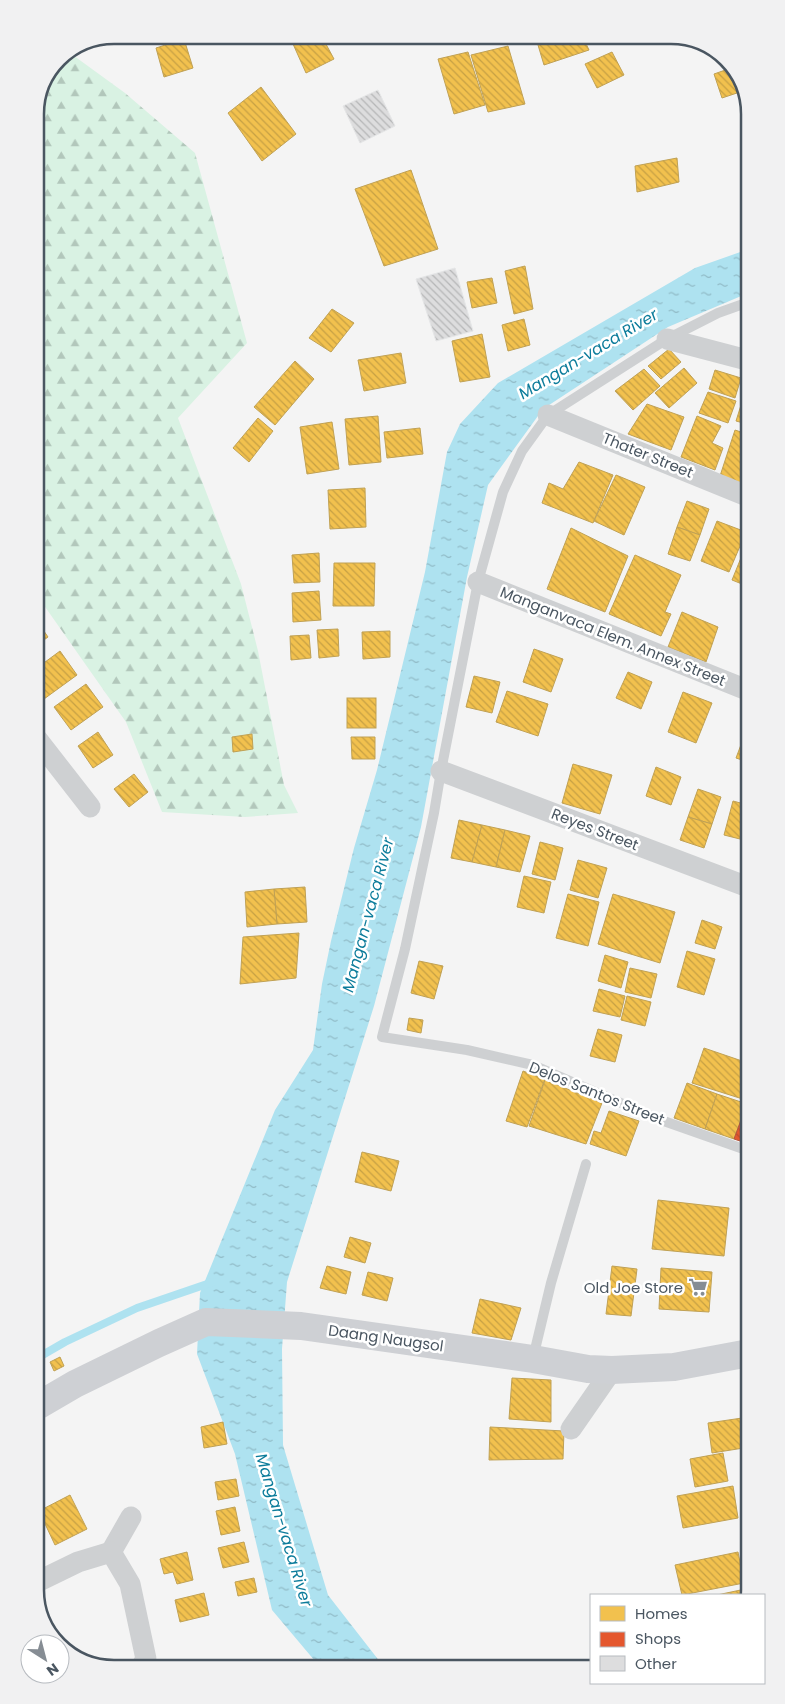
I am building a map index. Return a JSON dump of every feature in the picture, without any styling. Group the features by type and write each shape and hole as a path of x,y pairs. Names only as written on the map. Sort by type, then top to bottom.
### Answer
{"main road":[{"name":"Daang Naugsol","path":"44,1402 158,1343 206,1322 301,1326 533,1359 588,1369 612,1370 674,1367 741,1354"}],"street":[{"path":"667,339 741,359"},
{"name":"Thater Street","path":"548,415 741,494"},
{"name":"Manganvaca Elem. Annex Street","path":"478,582 741,687"},
{"path":"44,748 90,807"},
{"name":"Reyes Street","path":"441,771 741,884"},
{"path":"571,1429 612,1370"},
{"path":"44,1579 78,1562 111,1552 131,1517"},
{"path":"111,1552 130,1584 145,1660"}],"lane":[{"path":"441,771 478,582 503,492 522,451 548,415 667,339 718,313 741,305"},
{"name":"Delos Santos Street","path":"441,771 406,948 382,1037 467,1050 532,1065 658,1119 741,1148"},
{"path":"533,1359 551,1283 586,1164"}],"green space":[{"path":"74,56 125,93 195,153 247,343 178,418 241,584 258,651 284,785 298,813 245,817 162,812 126,722 44,605 44,109 46,95 51,83 58,71"}],"water":[{"name":"Mangan-vaca River","path":"741,252 741,296 668,327 543,409 488,485 467,577 421,827 374,1006 287,1282 282,1349 283,1445 328,1595 379,1660 314,1660 272,1610 235,1454 197,1354 200,1293 275,1110 313,1050 322,984 331,941 354,848 377,770 425,572 447,452 460,424 498,383 695,268"}],"building: Homes":[{"path":"168,44 186,44 193,68 164,77 156,48"},
{"path":"293,44 326,44 334,59 306,73"},
{"path":"538,44 586,44 589,50 544,65"},
{"path":"508,46 525,104 488,112 471,55"},
{"path":"468,52 485,105 454,114 438,59"},
{"path":"612,52 624,75 597,88 585,64"},
{"path":"726,70 738,93 722,98 714,74"},
{"path":"261,87 296,134 262,161 228,113"},
{"path":"677,158 679,182 637,192 635,166"},
{"path":"411,170 438,249 384,266 355,189"},
{"path":"525,266 533,309 514,314 505,271"},
{"path":"492,278 497,303 472,308 467,282"},
{"path":"332,309 354,323 331,352 309,338"},
{"path":"524,319 530,345 508,351 502,325"},
{"path":"482,334 490,377 460,382 452,341"},
{"path":"669,349 681,362 661,379 648,366"},
{"path":"401,353 406,383 364,391 358,360"},
{"path":"295,361 314,379 275,425 254,407"},
{"path":"684,368 697,383 669,408 655,393"},
{"path":"644,369 660,386 633,410 615,391"},
{"path":"715,370 741,378 735,398 709,389"},
{"path":"708,392 736,401 728,423 699,413"},
{"path":"647,404 684,417 671,450 628,434"},
{"path":"741,405 741,422 736,421"},
{"path":"378,416 381,462 349,465 345,419"},
{"path":"697,416 721,426 712,443 723,448 715,470 681,457"},
{"path":"258,418 273,431 249,462 233,448"},
{"path":"332,422 339,469 307,474 300,427"},
{"path":"420,428 423,454 387,458 384,432"},
{"path":"735,430 741,432 741,483 720,476"},
{"path":"579,462 613,475 593,523 542,503 549,483 563,489"},
{"path":"616,475 645,487 624,535 594,521"},
{"path":"365,488 366,527 330,529 328,490"},
{"path":"687,501 709,509 700,535 677,527"},
{"path":"717,521 741,530 741,544 729,572 701,561"},
{"path":"677,527 700,535 690,561 668,554"},
{"path":"571,528 628,556 605,612 547,589"},
{"path":"319,553 320,582 294,583 292,555"},
{"path":"635,555 681,575 665,612 671,614 661,636 609,614"},
{"path":"741,558 741,584 732,580"},
{"path":"334,563 375,563 374,606 333,606"},
{"path":"319,591 321,620 293,622 292,593"},
{"path":"682,612 718,627 706,662 668,647"},
{"path":"338,629 339,656 319,658 317,630"},
{"path":"44,631 48,637 44,640"},
{"path":"390,631 390,657 363,659 362,632"},
{"path":"309,635 311,658 291,660 290,636"},
{"path":"534,649 563,659 551,692 523,682"},
{"path":"60,651 77,675 44,699 44,663"},
{"path":"628,672 652,682 641,709 616,698"},
{"path":"474,676 500,682 492,713 466,707"},
{"path":"86,684 103,707 71,730 54,707"},
{"path":"507,691 548,704 538,736 496,722"},
{"path":"683,692 712,703 696,743 668,732"},
{"path":"347,698 376,698 376,728 347,728"},
{"path":"98,732 113,755 93,768 78,746"},
{"path":"252,734 253,749 233,752 232,737"},
{"path":"351,737 375,737 375,759 352,759"},
{"path":"741,745 741,760 736,758"},
{"path":"573,764 612,775 600,814 562,803"},
{"path":"656,767 681,777 671,805 646,796"},
{"path":"134,774 148,792 129,807 114,789"},
{"path":"698,789 721,797 712,824 688,817"},
{"path":"733,801 741,803 741,839 724,835"},
{"path":"688,817 712,824 704,848 680,840"},
{"path":"459,820 482,825 472,862 451,858"},
{"path":"482,825 505,830 496,867 472,862"},
{"path":"505,830 530,836 520,872 496,867"},
{"path":"540,842 563,848 555,880 532,874"},
{"path":"578,860 607,868 598,898 570,890"},
{"path":"524,876 551,882 544,913 517,907"},
{"path":"305,887 307,922 277,924 274,889"},
{"path":"274,889 277,924 247,927 245,892"},
{"path":"568,894 599,902 588,946 556,938"},
{"path":"613,894 675,912 660,963 598,944"},
{"path":"702,920 722,927 715,949 695,943"},
{"path":"299,933 296,978 240,984 243,937"},
{"path":"687,951 715,959 704,995 677,987"},
{"path":"605,955 628,962 621,988 598,981"},
{"path":"419,961 443,966 434,999 411,993"},
{"path":"630,968 657,974 651,998 625,992"},
{"path":"599,989 625,996 620,1017 593,1011"},
{"path":"627,996 651,1002 645,1026 621,1020"},
{"path":"409,1018 423,1020 421,1033 407,1030"},
{"path":"598,1029 622,1035 615,1062 590,1056"},
{"path":"704,1048 741,1061 741,1098 692,1083"},
{"path":"523,1071 545,1079 527,1127 506,1121"},
{"path":"545,1080 602,1103 586,1144 529,1126"},
{"path":"687,1083 717,1094 705,1129 674,1118"},
{"path":"717,1094 741,1102 741,1120 734,1139 705,1129"},
{"path":"609,1111 639,1121 626,1156 590,1144 594,1131 601,1133"},
{"path":"362,1152 399,1161 391,1191 355,1182"},
{"path":"658,1200 729,1208 724,1256 652,1249"},
{"path":"350,1237 371,1243 365,1263 344,1257"},
{"path":"327,1266 351,1272 346,1294 320,1288"},
{"path":"612,1266 637,1269 631,1316 606,1314"},
{"path":"661,1268 712,1272 709,1312 659,1309"},
{"path":"368,1272 393,1278 387,1301 362,1295"},
{"path":"480,1299 521,1308 511,1340 472,1333"},
{"path":"60,1357 64,1366 54,1371 50,1362"},
{"path":"512,1378 551,1380 551,1422 509,1419"},
{"path":"741,1418 741,1448 712,1453 708,1423"},
{"path":"223,1422 227,1444 204,1448 201,1427"},
{"path":"490,1427 564,1431 563,1459 489,1460"},
{"path":"723,1453 728,1481 695,1487 690,1459"},
{"path":"236,1479 239,1496 218,1500 215,1482"},
{"path":"733,1486 738,1518 683,1528 677,1496"},
{"path":"70,1495 87,1529 55,1545 44,1522 44,1508"},
{"path":"235,1507 240,1531 221,1535 216,1511"},
{"path":"244,1542 249,1562 223,1568 218,1548"},
{"path":"187,1552 193,1580 177,1584 173,1572 164,1574 160,1559"},
{"path":"738,1552 741,1568 741,1584 682,1594 675,1565"},
{"path":"254,1578 257,1592 238,1596 235,1582"},
{"path":"741,1590 741,1594 722,1594"},
{"path":"204,1593 209,1615 180,1622 175,1600"}],"building: Shops":[{"path":"741,1120 741,1141 734,1139"}],"building: Other":[{"path":"378,90 395,126 360,143 343,106"},
{"path":"455,268 473,331 436,341 416,279"}],"waterway":[{"path":"44,1354 65,1342 137,1308 213,1282"}],"place":[{"name":"Old Joe Store","path":"698,1287"}]}
